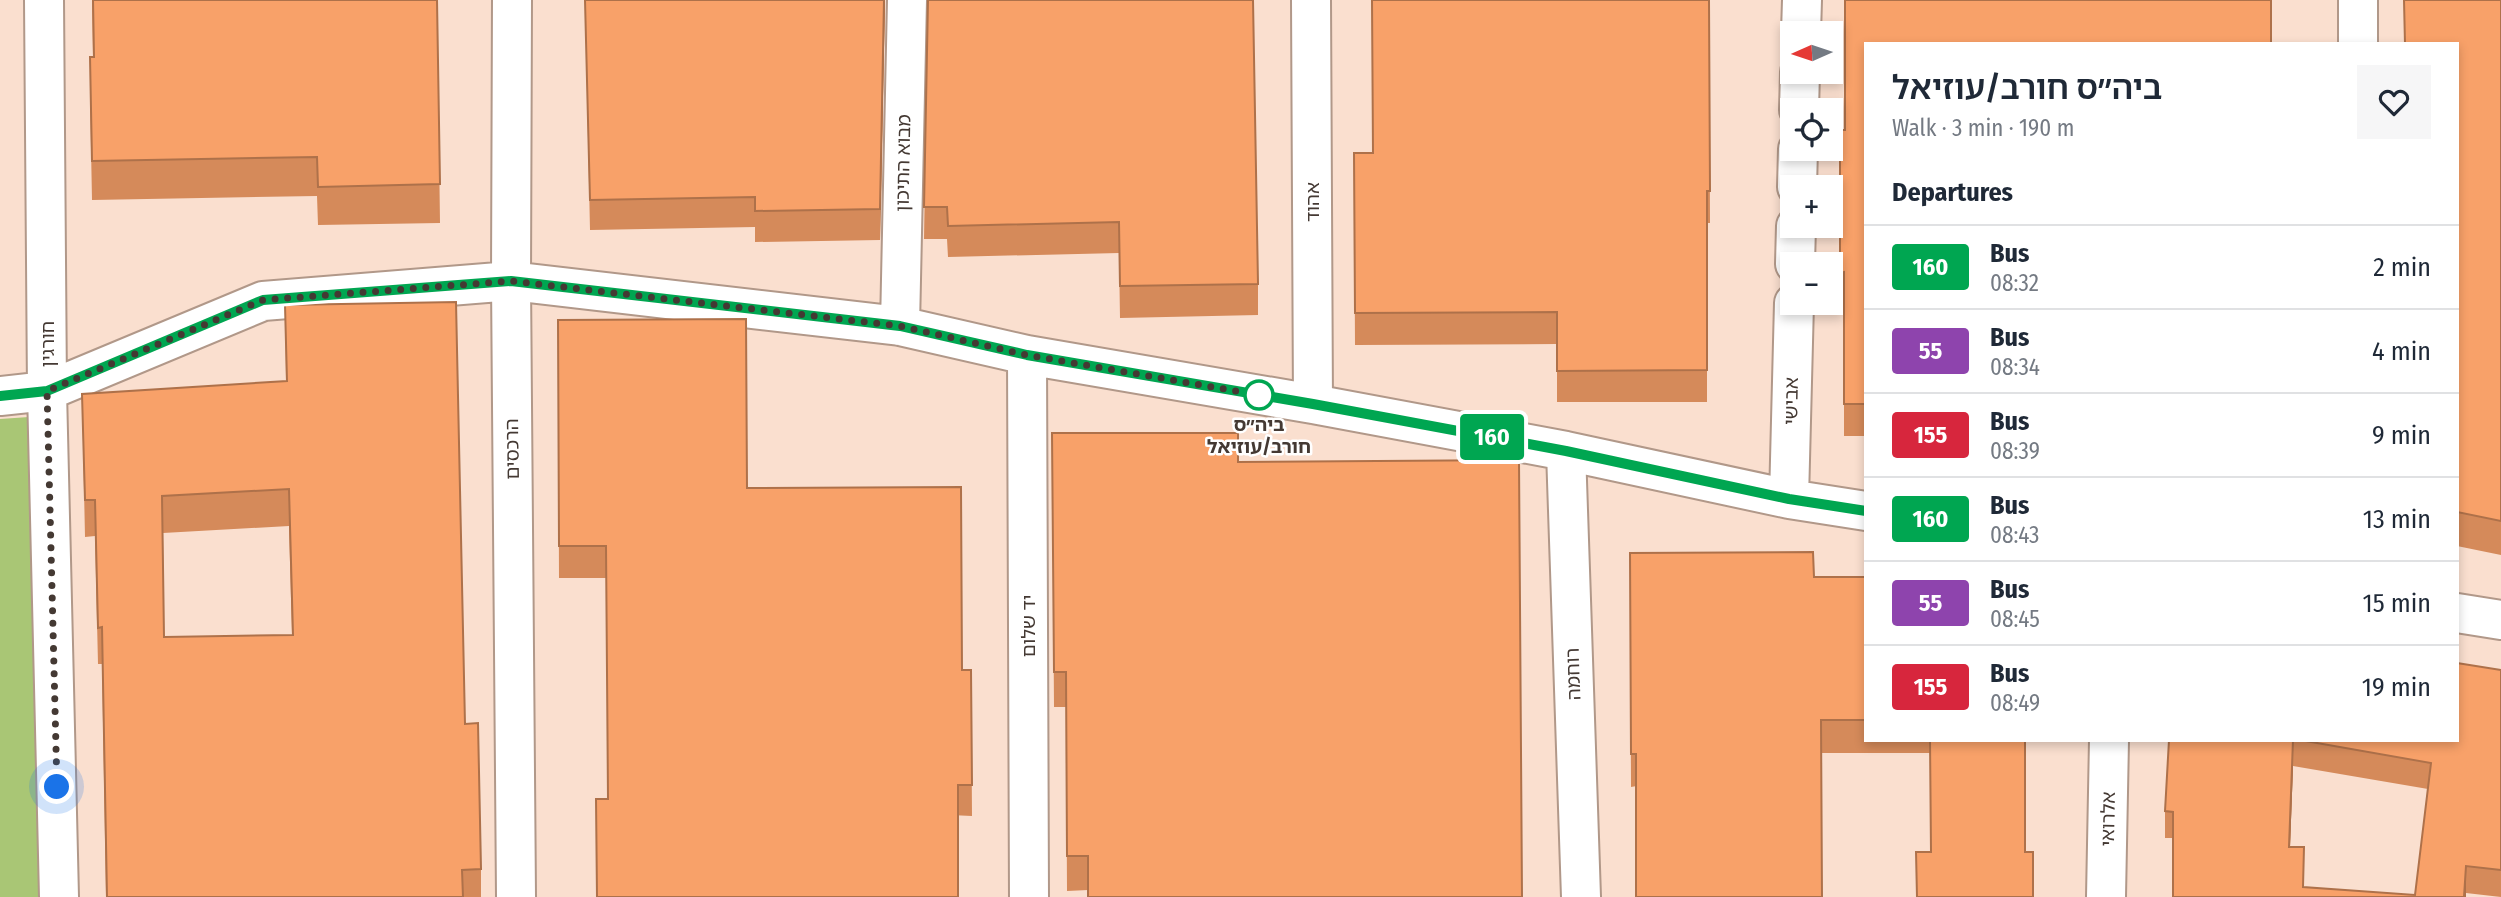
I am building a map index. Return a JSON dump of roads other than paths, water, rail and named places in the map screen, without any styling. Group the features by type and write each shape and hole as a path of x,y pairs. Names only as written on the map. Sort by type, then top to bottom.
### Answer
{"street":[{"name":"חורגין","path":"44,0 47,391 59,897"},
{"name":"הרכסים","path":"512,0 511,281 516,897"},
{"name":"מבוא התיכון","path":"900,326 907,0"},
{"name":"אהוד","path":"1311,0 1313,404"},
{"path":"1801,21 1802,0"},
{"path":"2358,0 2358,42"},
{"path":"0,396 47,391 263,300 511,281 900,326 1027,355 1566,451 1789,499 1864,511"},
{"name":"אבישי","path":"1789,499 1794,315"},
{"name":"יד שלום","path":"1027,355 1029,897"},
{"name":"רוחמה","path":"1566,451 1581,897"},
{"path":"2459,613 2501,621"},
{"name":"אלרואי","path":"2106,897 2109,742"}],"place":[{"name":"ביה״ס חורב/עוזיאל","path":"1259,395"}]}
